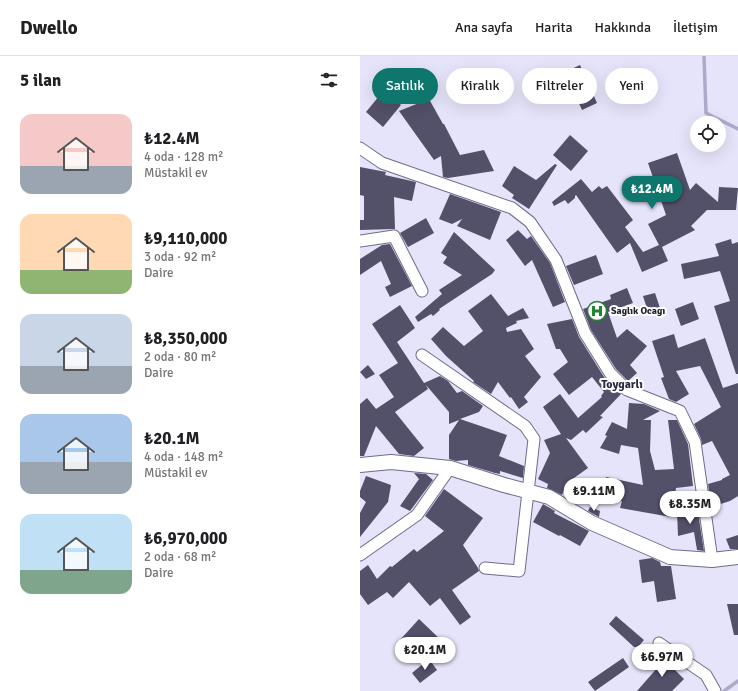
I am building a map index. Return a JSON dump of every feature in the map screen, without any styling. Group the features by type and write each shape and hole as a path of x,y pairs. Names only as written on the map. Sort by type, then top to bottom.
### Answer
{"street":[{"path":"360,148 382,163 512,208 530,222 556,260 585,333 610,372 627,390 680,412 695,442 712,560"},
{"path":"360,241 394,236 422,291"},
{"path":"422,355 525,426 534,439 519,571 486,568"},
{"path":"360,465 391,462 450,468 549,497 592,523 670,557 712,560 738,557"},
{"path":"360,555 417,515 450,468"},
{"path":"659,643 706,675 715,691"}],"building":[{"path":"580,65 581,68 574,68"},
{"path":"373,104 401,105 383,127 366,112"},
{"path":"416,104 432,104 460,155 484,150 494,171 448,178 443,177 441,156 434,160 399,111"},
{"path":"579,104 595,104 582,110"},
{"path":"570,135 588,151 571,171 553,155"},
{"path":"677,153 690,190 696,183 718,202 719,187 738,188 736,210 707,210 691,226 695,230 662,247 668,261 642,272 630,243 617,253 576,195 575,198 568,204 565,200 554,206 552,202 581,179 592,192 599,186 602,189 607,186 633,220 625,227 643,252 659,245 648,224 666,215 648,163"},
{"path":"555,164 557,165 529,209 512,198 514,195 502,186 514,166 536,180"},
{"path":"360,167 386,172 385,175 416,182 412,201 394,197 395,229 360,230 360,220 364,220 364,196 360,195"},
{"path":"450,194 501,212 490,240 457,226 462,219 452,224 439,219"},
{"path":"426,218 434,233 408,247 400,233"},
{"path":"518,230 527,239 531,236 550,263 565,302 553,307 532,260 525,266 506,240"},
{"path":"454,232 495,270 492,274 439,309 440,310 433,316 431,314 418,322 415,317 442,294 439,290 462,275 443,263 447,257 441,253"},
{"path":"731,239 732,244 738,242 738,374 736,374 714,306 730,301 720,271 684,279 681,264 719,256 715,244"},
{"path":"390,244 412,286 390,297 385,287 391,284 381,261 360,275 360,259 382,245"},
{"path":"596,255 603,274 574,285 566,266"},
{"path":"627,288 633,303 608,312 617,338 627,329 647,346 630,365 637,373 628,381 616,369 591,330 583,309 611,299 610,295"},
{"path":"655,293 661,311 649,315 643,296"},
{"path":"491,294 508,316 523,308 529,318 516,321 517,323 506,328 507,332 521,329 534,349 525,356 541,377 524,397 528,402 519,409 498,382 491,394 473,382 474,381 446,356 431,339 443,327 464,346 483,331 468,311"},
{"path":"693,302 699,319 681,326 675,309"},
{"path":"400,305 415,328 397,342 424,383 440,376 448,381 457,393 462,391 483,406 479,412 460,419 507,435 499,456 524,466 523,478 500,471 500,474 495,473 468,465 468,460 456,461 449,459 449,435 459,420 449,424 449,412 426,385 428,389 395,412 424,448 414,456 399,454 376,426 364,456 360,456 360,404 367,398 376,409 394,397 379,375 398,363 372,324"},
{"path":"572,319 579,337 604,377 621,394 600,416 603,417 586,433 583,430 571,440 566,438 588,468 567,483 562,495 547,488 548,484 538,479 550,453 544,440 561,434 543,407 560,394 578,418 602,397 601,396 604,392 592,377 569,395 553,374 568,362 560,349 556,349 547,324"},
{"path":"674,334 678,348 705,338 723,388 738,383 738,496 730,501 711,507 708,484 722,480 730,475 712,441 702,445 701,439 694,424 721,407 700,366 676,371 689,394 676,402 669,399 661,378 664,377 652,341"},
{"path":"368,365 375,374 366,379 360,372"},
{"path":"629,403 644,404 660,411 643,420 651,420 650,451 655,470 674,469 668,420 677,420 688,444 693,486 676,488 671,517 620,508 622,501 614,500 616,489 604,487 606,477 643,485 638,448 621,445 619,454 600,448 607,436 605,435 612,422 627,429"},
{"path":"414,473 426,474 433,480 410,511 400,506 419,479"},
{"path":"366,476 391,485 388,502 360,537 360,513 366,502 360,497 360,491"},
{"path":"444,489 483,518 463,545 479,571 452,590 471,617 460,625 440,598 430,606 409,582 393,598 387,592 368,605 360,594 360,571 368,565 377,579 390,566 392,567 414,549 417,552 444,531 425,516"},
{"path":"543,504 555,511 554,513 589,531 580,546 533,522"},
{"path":"697,506 704,551 697,550 694,532 678,536 677,512"},
{"path":"590,507 600,511 599,517 588,511"},
{"path":"738,535 738,549 730,549 726,539"},
{"path":"652,558 660,562 661,566 671,566 676,599 657,602 654,581 642,583 639,560"},
{"path":"727,604 738,604 738,635 734,635"},
{"path":"616,616 644,640 638,647 634,647 609,624"},
{"path":"419,619 442,641 423,663 399,641"},
{"path":"662,657 684,679 672,691 637,691 658,667 654,664"},
{"path":"623,658 629,667 595,691 588,682"},
{"path":"429,659 437,670 420,683 412,673"}],"waterway":[{"path":"704,56 706,113 738,129"},
{"path":"724,691 738,681"}],"place":[{"name":"Saglık Ocagı","path":"597,311"}],"district":[{"name":"Toygarlı","path":"622,384"}]}
